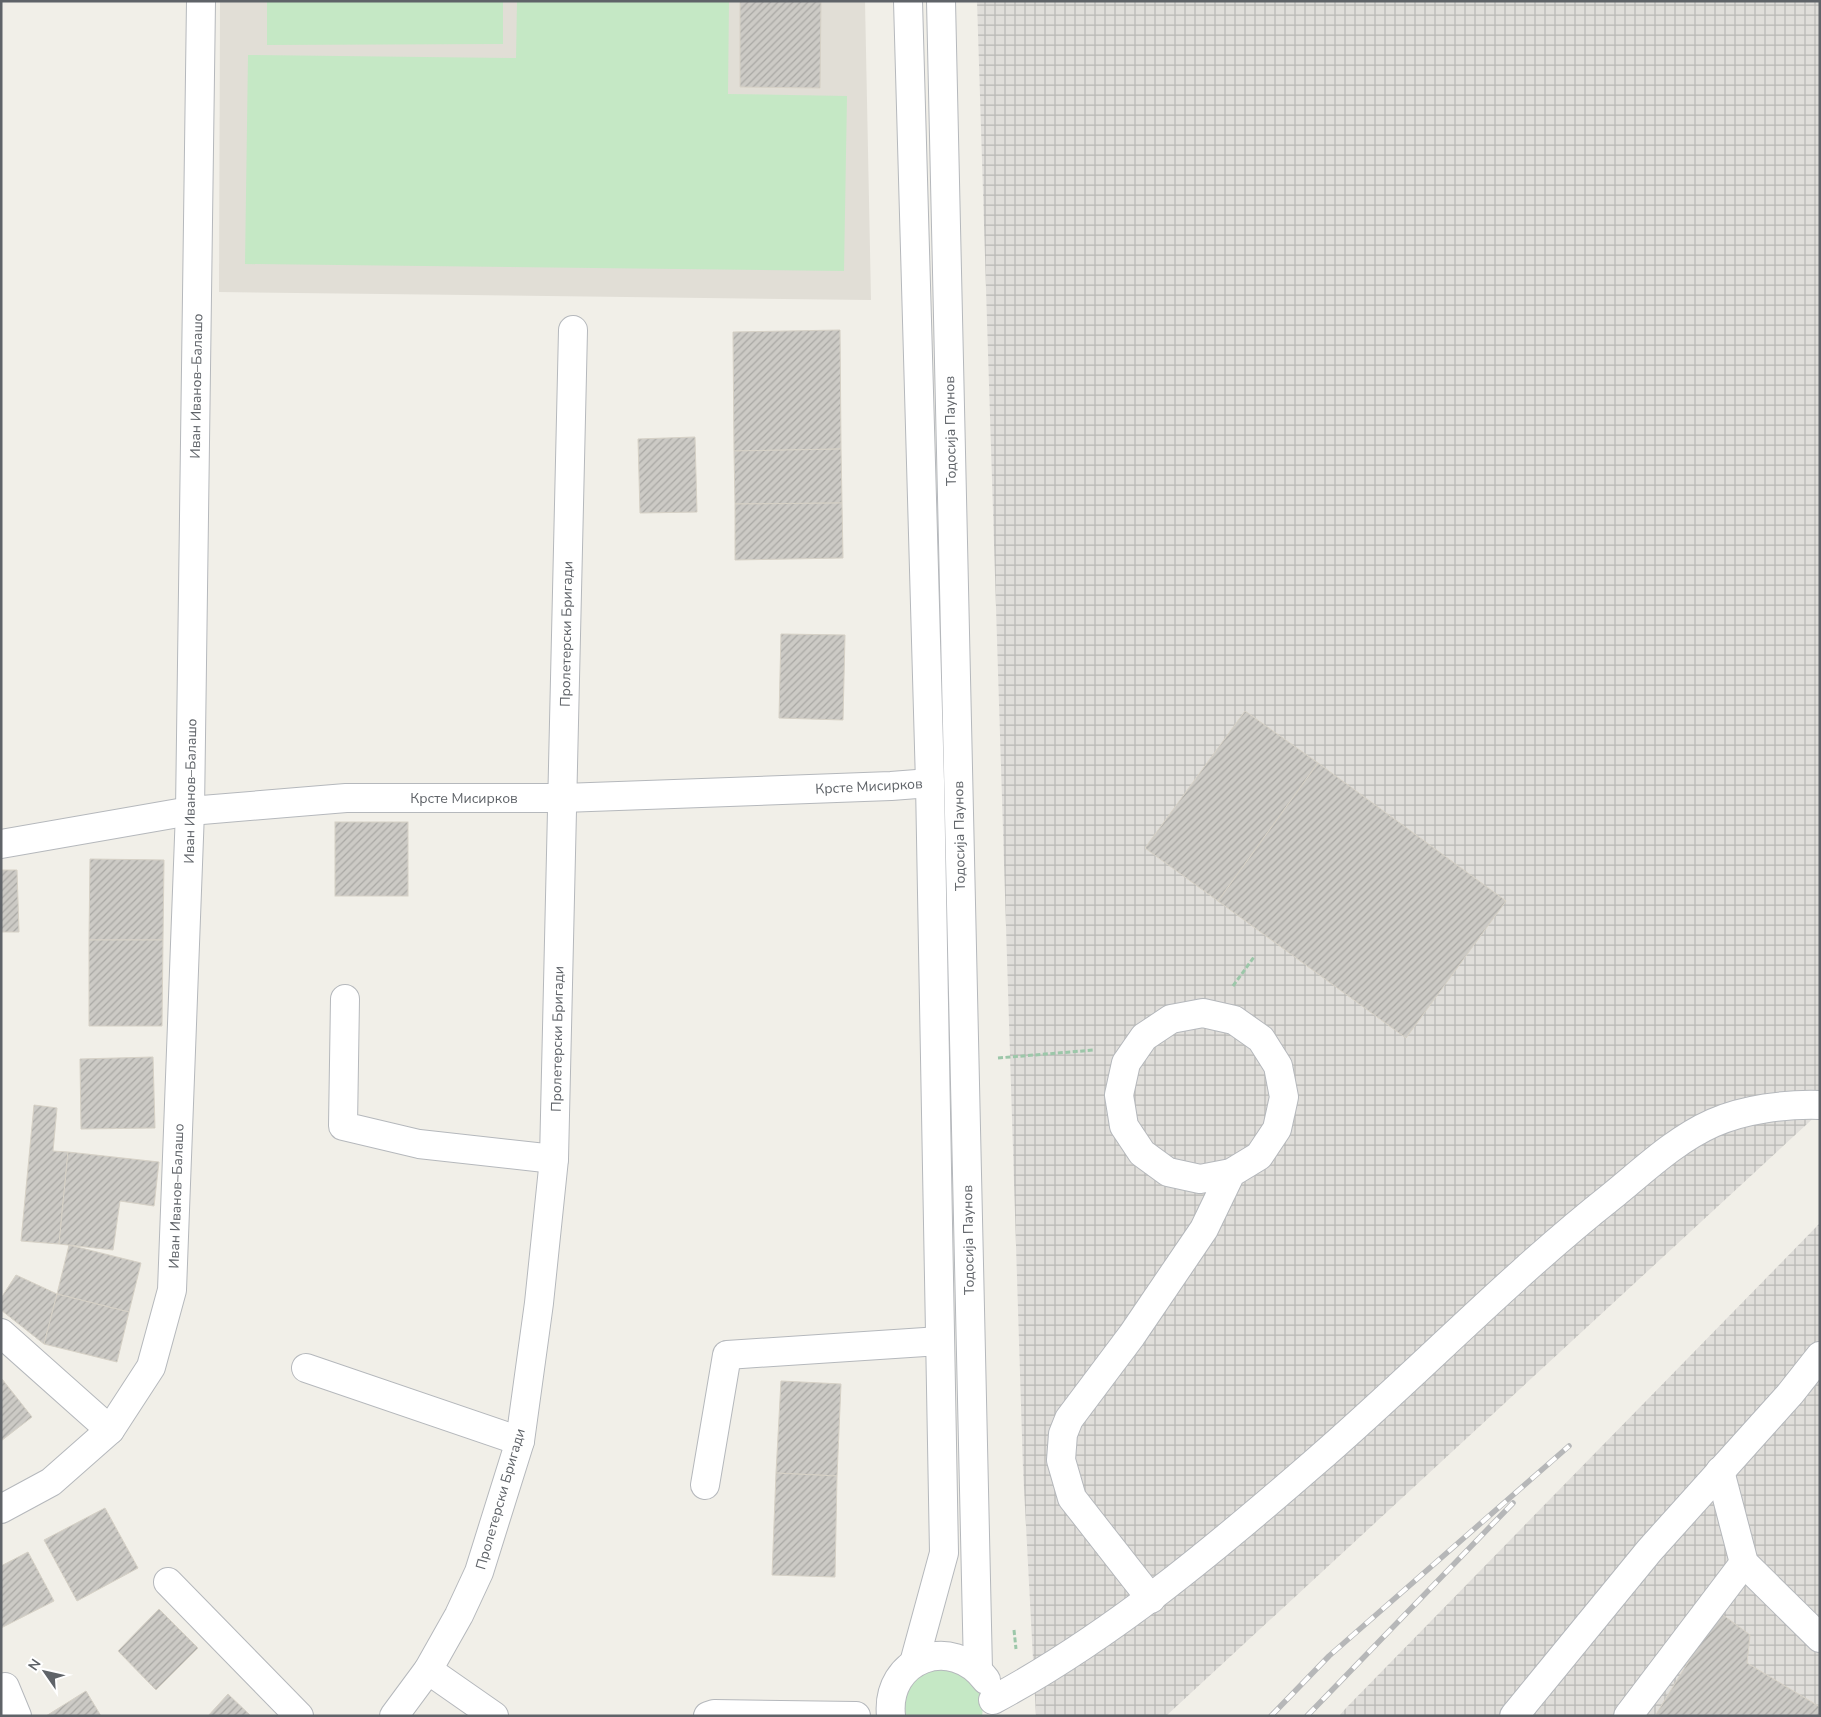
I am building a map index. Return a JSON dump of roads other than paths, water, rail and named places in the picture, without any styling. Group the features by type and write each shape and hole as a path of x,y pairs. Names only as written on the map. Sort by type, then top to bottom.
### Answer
{"street":[{"name":"Иван Иванов–Балашо","path":"1,1509 50,1482 110,1430 151,1367 172,1290 190,810 201,1"},
{"name":"Тодосија Паунов","path":"908,1 930,782 944,1553 914,1663"},
{"name":"Тодосија Паунов","path":"941,1 978,1670"},
{"name":"Пролетерски Бригади","path":"394,1716 428,1670 459,1614 479,1572 520,1441 539,1303 554,1159 573,330"},
{"name":"Крсте Мисирков","path":"1,844 190,810 346,798 563,798 891,786 930,782"},
{"path":"345,998 342,1126 419,1144 554,1159"},
{"path":"1152,1599 1072,1498 1061,1460 1063,1434 1068,1419 1132,1335 1204,1230 1232,1173 1259,1156 1277,1129 1284,1098 1278,1066 1261,1038 1234,1020 1203,1013 1171,1019 1144,1036 1126,1063 1119,1095 1124,1126 1142,1153 1168,1172 1200,1179 1232,1173"},
{"path":"891,1716 890,1705 893,1688 902,1674 914,1663 930,1656 948,1656 964,1660 978,1670 988,1684 993,1708 1021,1685 1152,1599 1315,1462 1561,1236 1674,1146 1713,1123 1752,1111 1802,1104 1820,1104"},
{"path":"1,1333 110,1430"},
{"path":"705,1485 727,1355 940,1341"},
{"path":"1514,1716 1649,1551 1820,1356"},
{"path":"306,1368 520,1441"},
{"path":"1720,1471 1744,1563 1820,1638"},
{"path":"1628,1716 1744,1563"},
{"path":"168,1582 299,1716"},
{"path":"428,1670 494,1716"},
{"path":"5,1687 18,1716"},
{"path":"708,1716 714,1714 856,1716"}],"railway":[{"path":"1271,1716 1329,1656 1569,1446"},
{"path":"1307,1716 1513,1503"}]}
